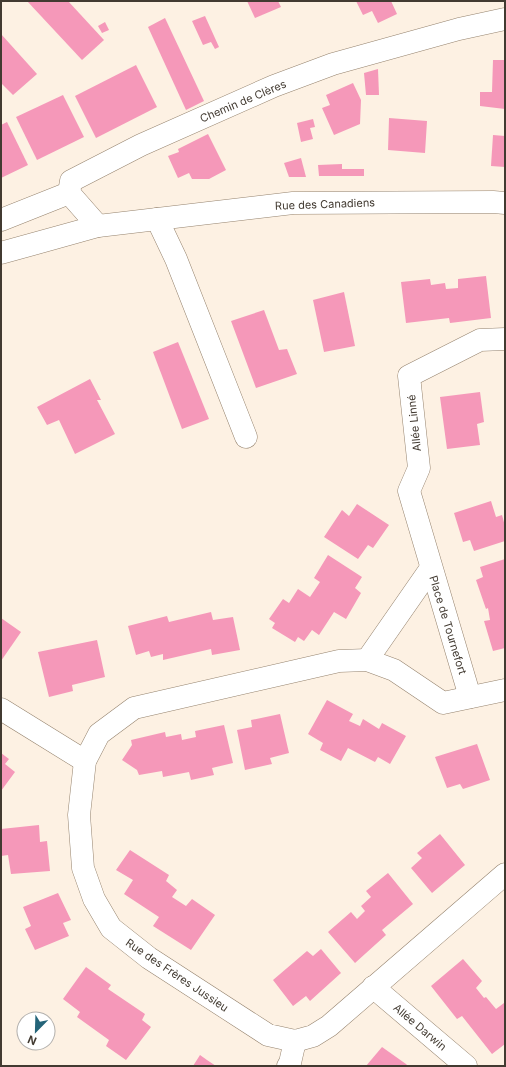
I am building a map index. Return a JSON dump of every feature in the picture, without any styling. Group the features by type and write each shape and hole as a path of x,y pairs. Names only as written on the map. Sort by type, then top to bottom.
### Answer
{"street":[{"name":"Chemin de Clères","path":"69,193 71,181 89,171 141,145 274,86 333,64 459,29 505,19"},
{"path":"1,220 69,193 98,226"},
{"name":"Rue des Canadiens","path":"1,253 98,226 294,202 505,203"},
{"path":"157,219 176,259 246,437"},
{"name":"Allée Linné","path":"432,568 409,491 419,468 409,376 480,340 505,339"},
{"name":"Place de Tournefort","path":"368,660 432,568"},
{"name":"Place de Tournefort","path":"432,568 470,697"},
{"name":"Rue des Frères Jussieu","path":"505,690 443,703 394,670 368,660 339,662 134,708 99,734 85,761 79,815 83,868 94,899 111,928 149,958 268,1035 295,1041 313,1036 329,1026 505,874"},
{"path":"1,709 85,761"},
{"name":"Allée Darwin","path":"373,987 466,1066"},
{"path":"288,1066 295,1041"}],"building":[{"path":"27,1 68,1 104,40 82,60"},
{"path":"247,1 278,1 281,7 255,18"},
{"path":"356,1 391,1 397,14 378,23 372,11 363,15"},
{"path":"205,16 219,47 215,49 211,42 203,45 192,21"},
{"path":"165,18 204,101 186,110 148,27"},
{"path":"105,22 109,30 102,33 98,26"},
{"path":"1,34 37,74 13,95 1,83"},
{"path":"493,60 505,60 505,109 480,106 480,92 492,92"},
{"path":"136,65 157,107 96,138 75,96"},
{"path":"378,69 379,95 366,95 364,73"},
{"path":"353,83 361,100 360,124 334,135 322,108 330,105 326,95"},
{"path":"63,95 84,137 37,160 16,117"},
{"path":"389,118 427,121 425,153 388,150"},
{"path":"313,119 315,127 310,128 313,139 301,142 297,123"},
{"path":"7,122 28,165 1,178 1,125"},
{"path":"208,134 226,170 209,179 192,179 189,173 178,178 168,156 179,152 178,149"},
{"path":"493,135 505,136 505,167 491,166"},
{"path":"301,158 306,177 289,177 284,163"},
{"path":"342,164 342,169 364,169 364,176 319,176 318,165"},
{"path":"486,276 491,318 450,323 449,318 406,323 401,282 430,279 431,285 445,283 446,289 458,288 458,279"},
{"path":"344,292 355,346 324,352 313,300"},
{"path":"264,310 279,350 287,349 297,374 256,388 231,321"},
{"path":"178,342 209,419 182,429 153,352"},
{"path":"90,379 101,400 97,400 115,434 75,454 59,420 47,425 37,407"},
{"path":"480,392 484,422 477,424 480,445 447,449 440,397"},
{"path":"491,501 496,517 502,515 505,526 505,541 474,551 470,540 463,542 454,513"},
{"path":"357,504 389,525 373,548 368,545 358,559 324,537 342,510 349,516"},
{"path":"328,555 362,577 355,588 361,593 346,619 334,612 319,635 312,630 304,641 298,637 295,642 272,628 275,623 269,619 283,599 289,603 298,589 310,597 320,582 314,578"},
{"path":"505,559 505,648 493,651 484,621 490,620 488,608 486,609 476,580 483,577 480,567"},
{"path":"211,612 213,620 233,617 240,650 212,655 211,649 163,660 163,654 151,657 149,651 136,655 128,626 167,616 169,622"},
{"path":"1,618 21,632 1,661"},
{"path":"97,640 105,677 72,685 73,691 49,697 38,652"},
{"path":"327,700 353,714 349,721 360,726 363,719 379,729 382,723 406,736 390,764 378,757 375,762 348,748 341,761 320,750 323,743 308,734"},
{"path":"280,714 289,753 270,758 272,764 245,770 237,730 252,727 251,720"},
{"path":"224,725 233,763 212,768 214,775 191,780 189,772 163,777 162,771 139,775 137,770 122,760 132,745 131,740 165,732 166,737 181,734 182,740 196,737 195,731"},
{"path":"477,744 490,780 463,789 460,784 447,788 435,757"},
{"path":"1,753 9,759 5,764 15,772 1,791"},
{"path":"39,825 40,842 47,841 50,871 11,874 8,855 1,856 1,829"},
{"path":"440,834 465,865 432,893 411,868 422,858 417,853"},
{"path":"130,850 169,875 166,881 177,890 172,897 186,906 192,899 215,915 191,950 153,926 159,917 124,894 133,880 116,870"},
{"path":"388,873 413,904 382,930 386,935 355,963 328,932 351,912 357,919 365,911 361,906 371,897 366,891"},
{"path":"58,893 71,920 63,923 69,936 35,950 25,929 31,926 23,907"},
{"path":"321,949 341,973 310,1001 306,996 293,1006 273,980 307,951 313,956"},
{"path":"463,959 482,981 476,988 484,998 486,997 496,1009 504,1003 505,1004 505,1044 492,1054 462,1016 457,1019 431,986"},
{"path":"86,967 111,985 108,989 145,1014 142,1020 151,1027 126,1060 106,1046 109,1040 77,1017 80,1012 63,999"},
{"path":"382,1047 406,1064 408,1066 366,1066"},
{"path":"200,1055 207,1060 216,1066 193,1066"}]}
